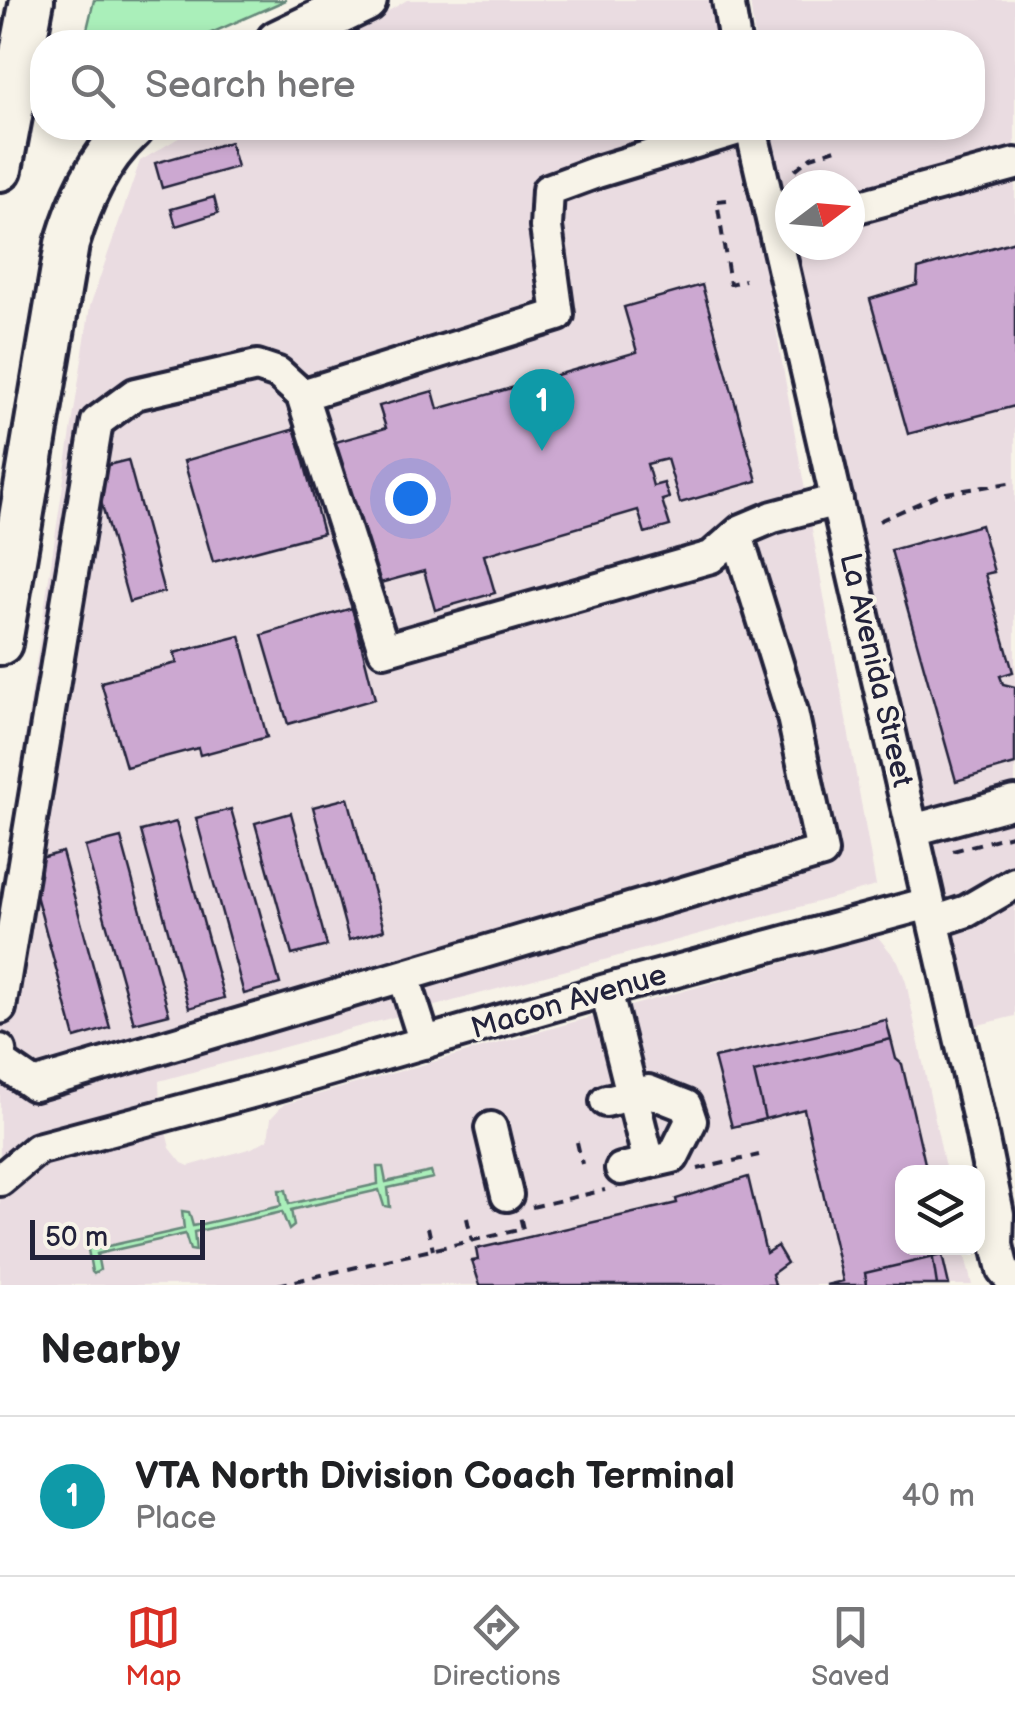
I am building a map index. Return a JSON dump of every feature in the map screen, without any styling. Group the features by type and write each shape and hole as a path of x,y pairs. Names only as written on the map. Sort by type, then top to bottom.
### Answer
{"highway":[{"path":"0,169 32,0"},
{"path":"303,30 365,0"},
{"path":"0,643 68,244 89,184 121,140"}],"street":[{"path":"728,0 733,30"},
{"path":"302,394 558,315 546,227 548,190 702,140"},
{"name":"La Avenida Street","path":"755,140 775,205"},
{"path":"865,205 1015,164"},
{"name":"La Avenida Street","path":"789,260 837,500 913,830 1009,1216 996,1234 1003,1270 1015,1285"},
{"path":"0,1008 97,422 134,394 256,366 278,373 302,394 384,650 711,557 737,535 774,517 837,500"},
{"path":"0,1050 2,1063 34,1085 822,852 792,712 737,535"},
{"path":"913,830 1015,802"},
{"name":"Macon Avenue","path":"0,1180 37,1149 606,990 932,912 967,911 1015,883"},
{"path":"404,977 425,1043"},
{"path":"606,990 619,1098 635,1166 672,1157 690,1121 686,1106 648,1091 619,1098"},
{"path":"490,1128 507,1196"}],"path":[{"path":"795,170 811,157 836,150"},
{"path":"727,200 717,201 730,284 746,280"},
{"path":"878,521 940,494 1015,482"},
{"path":"954,851 1015,834"},
{"path":"577,1142 582,1164"},
{"path":"466,1218 472,1241"},
{"path":"428,1226 434,1250"}],"shaded area":[{"path":"407,0 716,0 722,30 357,30"},
{"path":"750,0 1015,0 1015,1016 970,1027 802,335 790,260 865,260 865,170 775,171 770,140 985,140 985,30 754,30"},
{"path":"175,140 742,140 876,886 159,1081 160,1108 170,1148 189,1166 252,1148 268,1139 271,1118 284,1104 877,936 898,961 906,982 945,1165 895,1165 895,1255 965,1255 972,1285 0,1285 0,902 90,306 140,161"}],"green space":[{"path":"94,0 286,0 218,30 87,30"},
{"path":"377,1167 383,1167 386,1182 431,1172 433,1178 388,1188 390,1207 384,1206 379,1190 291,1210 294,1226 289,1230 282,1212 194,1232 196,1251 190,1250 185,1234 97,1254 100,1270 92,1272 85,1233 90,1233 95,1249 184,1229 182,1211 189,1212 193,1226 281,1206 279,1190 286,1190 289,1204 378,1184"}],"building":[{"path":"230,142 237,167 162,188 155,163"},
{"path":"214,197 218,213 176,226 171,209"},
{"path":"1015,241 1015,406 908,434 870,299 917,285 918,269"},
{"path":"702,285 757,481 680,503 667,459 647,464 653,486 664,483 669,498 662,500 670,526 645,533 638,510 484,555 495,593 435,610 424,571 373,585 332,443 386,428 379,406 433,391 438,409 637,352 624,307"},
{"path":"295,429 323,533 213,562 184,461"},
{"path":"128,460 164,592 129,602 92,469"},
{"path":"981,525 994,572 985,574 1013,672 1000,676 1003,684 1015,687 1015,764 956,781 891,550"},
{"path":"352,608 375,699 288,724 262,635"},
{"path":"240,636 267,737 200,755 198,748 126,767 101,682 177,663 174,653"},
{"path":"348,798 384,930 349,940 313,807"},
{"path":"231,809 280,984 244,994 196,818"},
{"path":"291,813 327,946 292,955 255,823"},
{"path":"176,822 224,998 189,1008 141,831"},
{"path":"121,838 169,1014 134,1023 85,847"},
{"path":"62,852 110,1028 75,1038 27,862"},
{"path":"886,1020 891,1039 754,1072 765,1119 732,1127 714,1058"},
{"path":"891,1039 896,1059 902,1064 925,1165 895,1165 895,1255 932,1255 937,1285 826,1285 843,1281 804,1109 765,1119 754,1072"},
{"path":"748,1177 766,1253 777,1246 787,1263 772,1274 775,1285 480,1285 472,1261 478,1260 476,1249 677,1203 676,1199"},
{"path":"942,1255 949,1285 867,1285 865,1273"}],"place":[{"name":"VTA North Division Coach Terminal","path":"542,451"}]}
